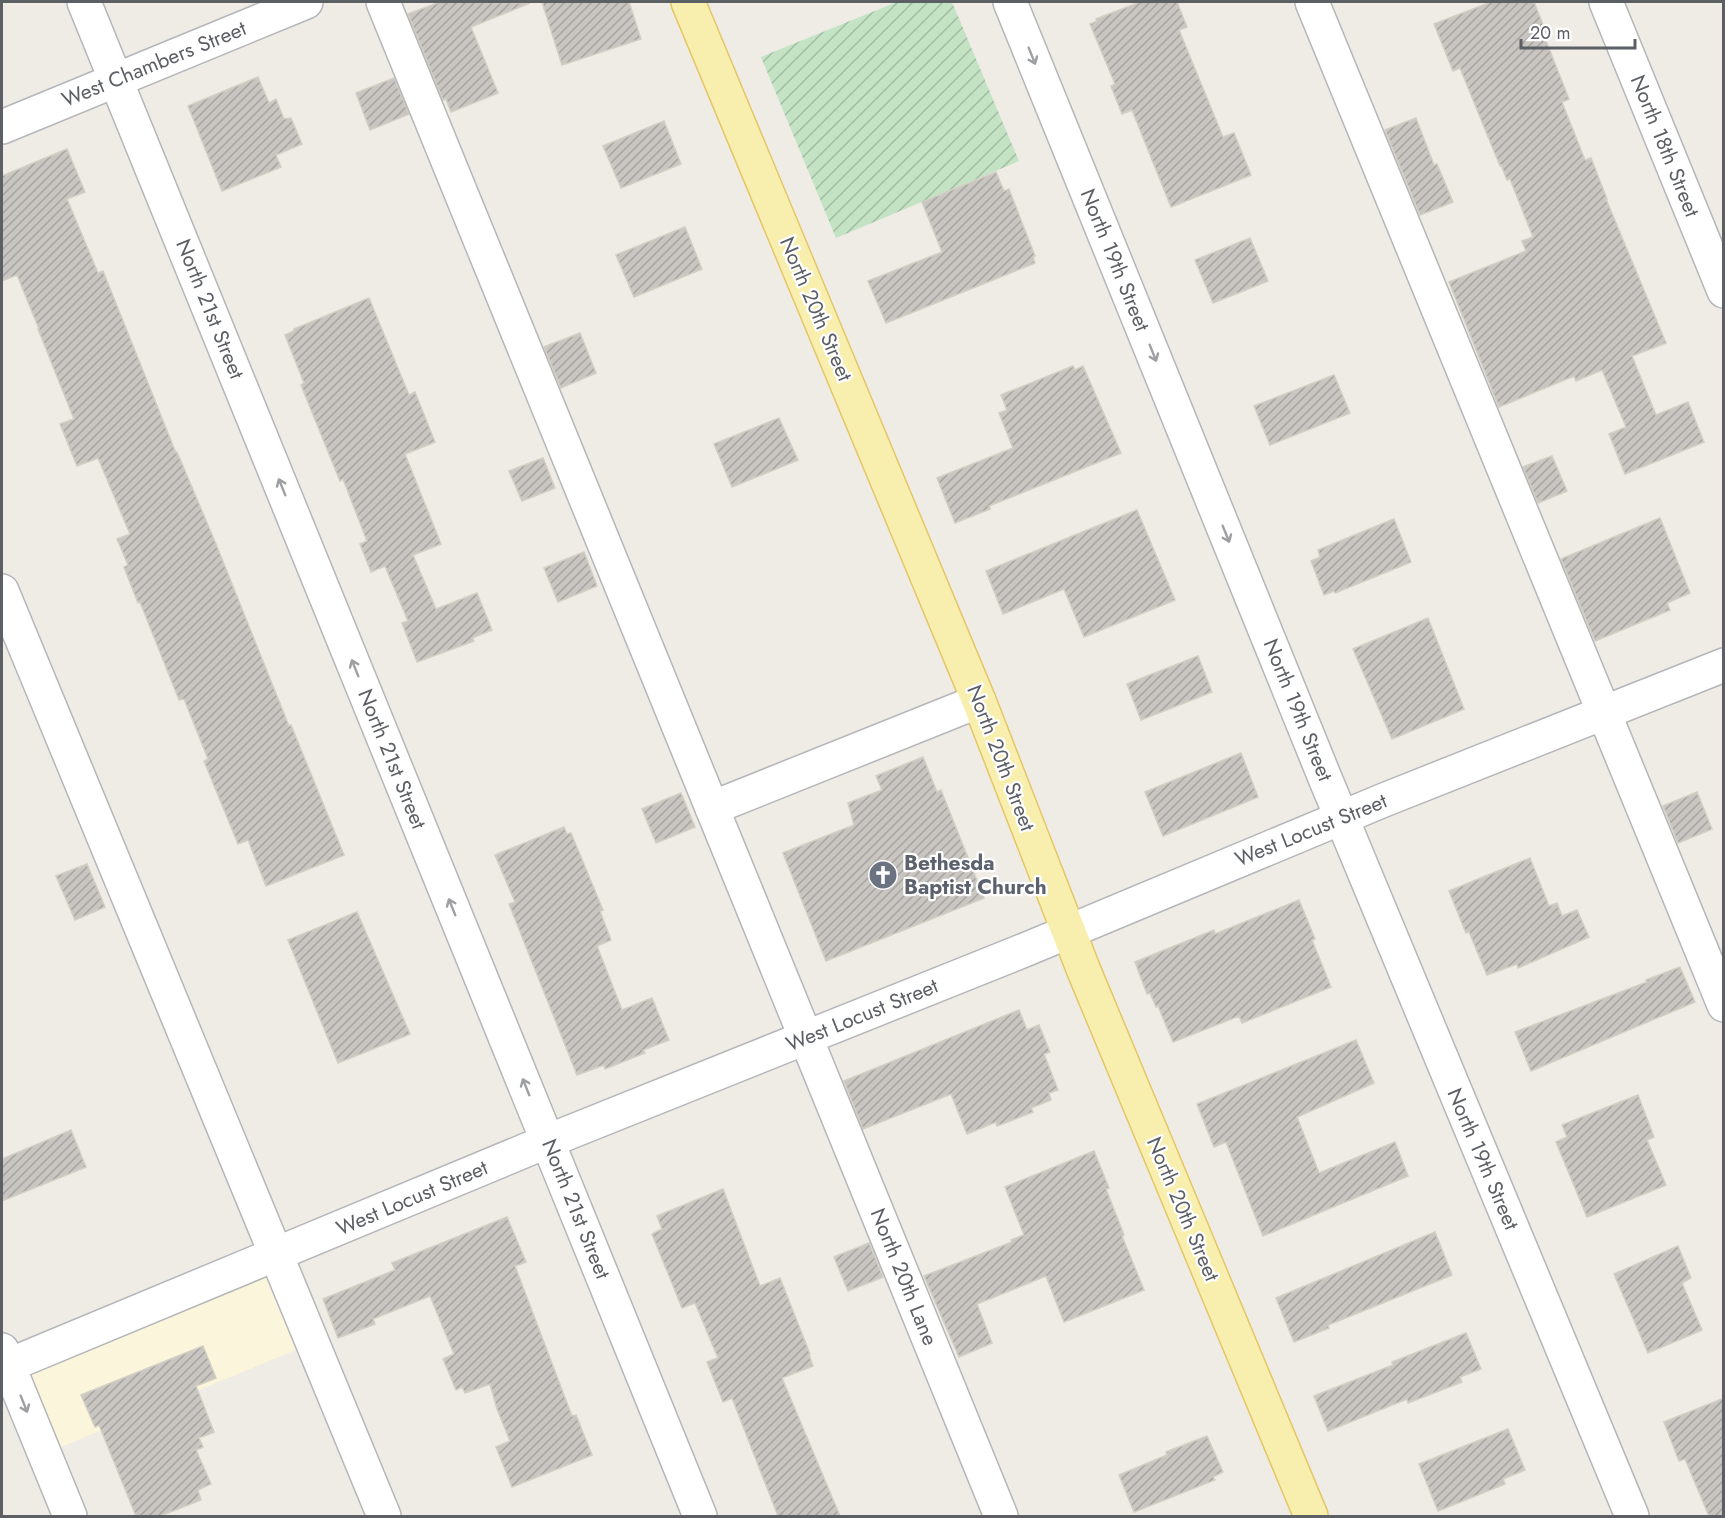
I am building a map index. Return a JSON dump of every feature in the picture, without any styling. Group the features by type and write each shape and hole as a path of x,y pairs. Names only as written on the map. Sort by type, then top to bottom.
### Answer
{"main road":[{"name":"North 20th Street","path":"688,2 979,701 1068,931 1311,1516"}],"street":[{"name":"North 21st Street","path":"84,2 700,1516"},
{"name":"West Chambers Street","path":"2,127 306,2"},
{"name":"North 20th Lane","path":"383,2 1001,1516"},
{"name":"North 19th Street","path":"1010,2 1342,817 1632,1516"},
{"path":"1311,2 1724,1005"},
{"name":"North 18th Street","path":"1606,2 1724,291"},
{"path":"2,591 384,1516"},
{"name":"West Locust Street","path":"4,1361 275,1255 1342,817 1724,665"},
{"path":"712,808 979,701"},
{"path":"4,1361 70,1516"}],"shaded area":[{"path":"275,1255 313,1343 44,1454 8,1365"}],"green space":[{"path":"897,2 952,2 1019,161 836,238 761,57"}],"building":[{"path":"440,2 530,3 471,27 498,93 451,112 446,99 443,100 408,14"},
{"path":"542,2 629,2 641,39 562,65"},
{"path":"1140,2 1177,2 1187,27 1179,30 1223,137 1234,133 1251,175 1171,207 1132,110 1122,114 1111,86 1115,84 1090,24 1097,21 1096,19"},
{"path":"1491,2 1534,2 1546,32 1543,33 1569,99 1562,102 1585,160 1591,158 1666,343 1632,356 1656,415 1688,402 1704,442 1625,474 1609,434 1626,427 1602,370 1576,381 1574,376 1499,407 1449,282 1526,251 1522,241 1533,237 1510,179 1507,180 1500,166 1460,68 1453,71 1434,24"},
{"path":"258,77 269,103 276,99 284,119 291,118 302,144 276,155 281,167 222,191 188,106"},
{"path":"394,78 409,114 370,130 356,93"},
{"path":"1416,118 1434,165 1437,164 1453,202 1420,215 1385,130"},
{"path":"664,121 681,164 621,188 603,146"},
{"path":"67,149 85,192 67,199 98,273 103,271 176,453 216,544 344,855 266,886 248,840 238,844 204,761 208,759 184,699 179,700 140,602 138,603 124,567 128,565 117,539 130,534 98,458 77,466 60,424 74,419 39,329 17,275 2,281 2,176"},
{"path":"996,172 1004,191 1009,189 1035,256 1033,257 1035,263 886,323 868,281 942,252 922,202"},
{"path":"685,227 702,269 634,297 616,255"},
{"path":"1250,238 1268,281 1213,303 1195,260"},
{"path":"369,298 409,395 415,392 435,442 405,454 441,544 413,555 436,609 477,593 492,630 472,638 474,641 417,662 402,623 408,621 385,566 371,572 360,544 367,541 343,479 340,481 301,385 304,383 285,335 294,329"},
{"path":"580,333 596,373 561,388 544,347"},
{"path":"1073,366 1075,370 1083,366 1121,453 989,506 990,509 955,523 937,478 1013,448 999,413 1007,410 1001,395"},
{"path":"1334,375 1350,413 1270,445 1254,406"},
{"path":"779,418 798,460 732,487 714,444"},
{"path":"1552,456 1567,491 1538,503 1523,467"},
{"path":"543,458 555,488 522,501 509,471"},
{"path":"1137,510 1175,600 1084,637 1064,589 1003,614 986,571"},
{"path":"1660,518 1690,593 1667,603 1670,610 1595,641 1561,559"},
{"path":"1394,519 1411,562 1335,593 1334,591 1324,595 1311,561 1320,557 1318,550"},
{"path":"584,552 597,586 558,602 544,568"},
{"path":"1428,618 1464,709 1392,739 1353,649"},
{"path":"1198,656 1212,692 1141,720 1127,684"},
{"path":"1241,753 1258,797 1163,836 1145,792"},
{"name":"Bethesda Baptist Church","path":"923,757 937,792 941,790 984,898 826,961 783,853 854,825 848,803 882,790 876,776"},
{"path":"1697,792 1712,829 1678,843 1663,806"},
{"path":"681,793 695,827 656,843 642,809"},
{"path":"564,827 567,834 571,833 603,910 600,911 611,940 597,946 622,1010 652,998 669,1040 643,1050 645,1053 605,1069 604,1065 577,1075 509,904 515,902 495,855"},
{"path":"1530,858 1549,906 1557,903 1562,916 1577,910 1589,937 1518,968 1517,964 1487,975 1469,932 1466,933 1449,891"},
{"path":"87,864 105,907 75,920 56,876"},
{"path":"1299,900 1331,987 1242,1023 1239,1016 1173,1042 1158,1006 1156,1007 1150,993 1147,994 1135,962 1214,930 1215,934"},
{"path":"357,912 410,1034 338,1063 288,940"},
{"path":"1680,967 1695,1002 1531,1071 1515,1032 1647,982 1646,980"},
{"path":"1019,1010 1027,1030 1039,1025 1050,1052 1044,1054 1058,1090 1049,1093 1051,1100 1031,1108 1033,1112 997,1126 996,1122 967,1134 951,1094 863,1129 844,1081"},
{"path":"1356,1040 1374,1083 1297,1117 1319,1173 1395,1142 1408,1176 1263,1236 1226,1142 1214,1147 1197,1104"},
{"path":"1638,1095 1654,1137 1647,1140 1666,1185 1587,1217 1556,1142 1567,1137 1562,1125"},
{"path":"71,1130 86,1167 2,1201 2,1159"},
{"path":"1094,1151 1109,1188 1106,1189 1124,1235 1122,1236 1144,1290 1064,1322 1046,1276 977,1304 992,1343 959,1357 924,1276 1012,1242 1011,1240 1024,1235 1005,1187"},
{"path":"723,1189 760,1286 780,1278 810,1354 813,1366 782,1378 840,1516 778,1516 732,1398 723,1402 707,1362 718,1358 695,1303 682,1308 652,1234 662,1229 657,1216"},
{"path":"507,1217 526,1262 515,1266 572,1416 576,1415 592,1455 512,1487 496,1447 510,1441 490,1384 465,1393 462,1387 456,1390 443,1359 454,1354 430,1296 373,1319 375,1324 338,1338 323,1299 395,1270 392,1263"},
{"path":"1435,1232 1452,1275 1328,1325 1329,1328 1294,1342 1276,1298"},
{"path":"869,1243 883,1277 848,1291 834,1257"},
{"path":"1678,1246 1691,1278 1682,1283 1702,1330 1648,1353 1614,1274"},
{"path":"1466,1333 1481,1369 1460,1377 1462,1382 1408,1403 1407,1399 1328,1431 1314,1396"},
{"path":"203,1346 216,1378 196,1386 214,1432 199,1438 203,1447 196,1450 211,1484 198,1490 201,1500 160,1516 136,1516 99,1425 95,1427 81,1395"},
{"path":"1724,1398 1724,1516 1709,1516 1685,1459 1679,1461 1664,1422"},
{"path":"1508,1429 1525,1470 1503,1479 1505,1484 1438,1511 1419,1464"},
{"path":"1207,1436 1223,1472 1213,1477 1215,1480 1134,1512 1119,1475 1167,1455 1166,1452"}],"place":[{"name":"Bethesda Baptist Church","path":"883,875"}]}
